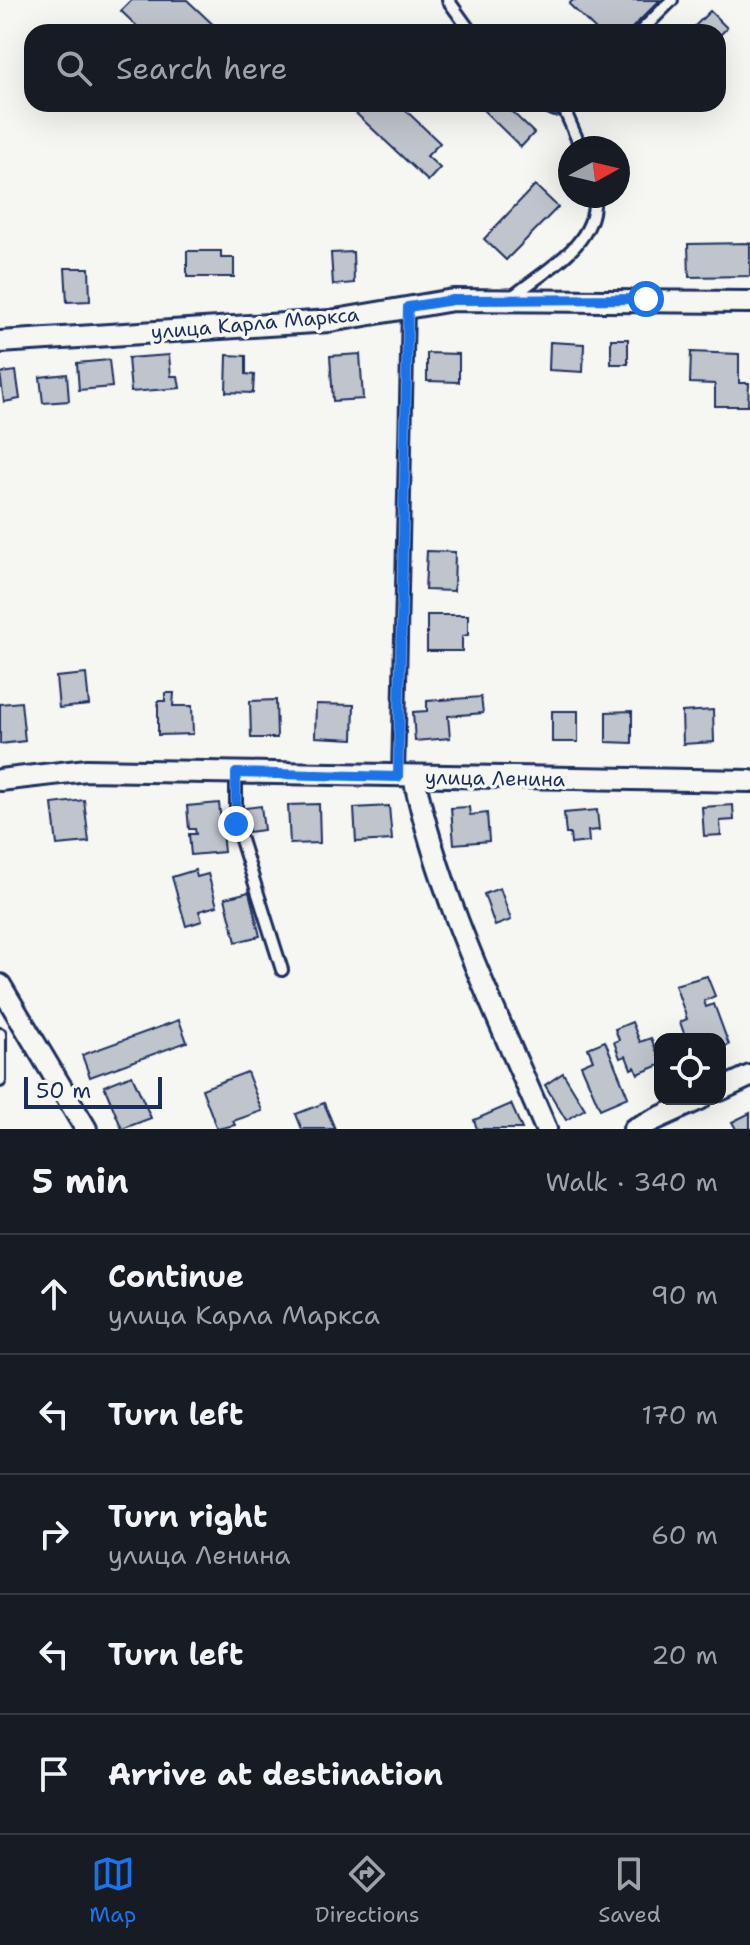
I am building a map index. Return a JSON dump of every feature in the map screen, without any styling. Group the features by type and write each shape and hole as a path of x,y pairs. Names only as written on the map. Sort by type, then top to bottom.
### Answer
{"street":[{"name":"улица Карла Маркса","path":"0,342 330,321 453,300 750,302"},
{"name":"улица Ленина","path":"0,780 87,770 750,781"},
{"path":"406,777 450,902 546,1129"},
{"path":"0,985 86,1129"},
{"path":"726,1087 750,1076"},
{"path":"634,1129 687,1105"}],"lane":[{"path":"448,0 465,24"},
{"path":"648,24 672,0"},
{"path":"569,112 577,136"},
{"path":"507,301 587,235 593,208"},
{"path":"406,777 408,307"},
{"path":"236,773 236,824 282,970"},
{"path":"0,1034 0,1081"}],"building":[{"path":"132,0 187,0 212,24 135,24 121,11"},
{"path":"573,0 660,0 636,24 590,24 569,4"},
{"path":"710,11 723,24 697,24"},
{"path":"355,112 407,112 440,143 427,156 440,168 428,181"},
{"path":"485,112 512,112 534,133 521,147"},
{"path":"535,185 558,207 506,260 484,239"},
{"path":"750,243 750,276 689,277 688,244"},
{"path":"187,251 221,251 221,258 234,258 234,277 187,277"},
{"path":"353,252 354,283 333,285 331,253"},
{"path":"65,268 89,268 90,301 67,302"},
{"path":"611,339 628,339 628,364 611,364"},
{"path":"550,342 584,344 583,372 549,370"},
{"path":"691,352 739,354 739,383 749,383 748,406 715,406 715,384 690,383"},
{"path":"427,353 459,354 459,382 427,381"},
{"path":"360,354 363,399 333,401 330,356"},
{"path":"169,355 171,376 178,376 180,388 131,392 128,358"},
{"path":"227,355 246,356 246,374 254,375 253,393 226,392"},
{"path":"109,360 112,387 79,390 77,363"},
{"path":"16,371 20,399 4,402 0,373"},
{"path":"67,374 69,401 43,403 40,377"},
{"path":"427,551 455,552 454,591 425,590"},
{"path":"427,615 468,615 468,635 462,636 462,651 427,651"},
{"path":"86,674 89,705 59,708 56,677"},
{"path":"165,693 174,693 173,706 192,706 193,734 158,735 158,701 165,701"},
{"path":"481,697 483,713 448,716 450,738 415,741 413,712 427,711 427,701"},
{"path":"276,700 277,738 251,738 250,701"},
{"path":"21,702 25,741 0,744 0,704"},
{"path":"316,704 354,705 353,739 315,737"},
{"path":"713,710 714,742 683,744 682,712"},
{"path":"552,711 578,711 578,742 552,742"},
{"path":"632,711 632,743 606,742 606,712"},
{"path":"84,800 89,842 57,845 52,804"},
{"path":"219,803 224,852 191,855 189,834 196,834 195,829 189,829 187,806"},
{"path":"319,804 320,843 290,844 288,805"},
{"path":"733,805 734,820 720,821 721,835 704,836 702,807"},
{"path":"261,806 264,830 249,832 245,808"},
{"path":"389,806 392,840 356,842 354,808"},
{"path":"469,807 470,815 487,813 489,841 454,844 451,808"},
{"path":"597,810 599,830 588,831 589,842 571,844 570,834 566,834 564,813"},
{"path":"195,870 197,877 208,874 217,906 199,911 202,921 186,926 172,877"},
{"path":"500,888 511,920 495,926 484,894"},
{"path":"249,892 260,936 236,942 225,898"},
{"path":"707,976 715,996 704,1001 706,1007 714,1004 725,1033 684,1033 680,1022 687,1019 675,985"},
{"path":"179,1020 187,1042 90,1077 82,1055"},
{"path":"632,1022 640,1042 651,1038 654,1067 638,1074 635,1067 631,1069 626,1056 620,1058 614,1042 619,1040 615,1029"},
{"path":"605,1041 628,1097 600,1109 581,1065 593,1060 588,1048"},
{"path":"247,1072 262,1111 233,1121 235,1125 217,1129 202,1089"},
{"path":"563,1073 585,1109 566,1120 545,1085"},
{"path":"132,1075 151,1118 122,1129 104,1086"},
{"path":"324,1103 335,1129 302,1129 296,1114"},
{"path":"511,1104 522,1129 477,1129 474,1120"},
{"path":"750,1113 750,1129 736,1129 732,1122"}],"route":[{"path":"236,824 236,773 398,777 408,307 453,300 646,299"}]}
